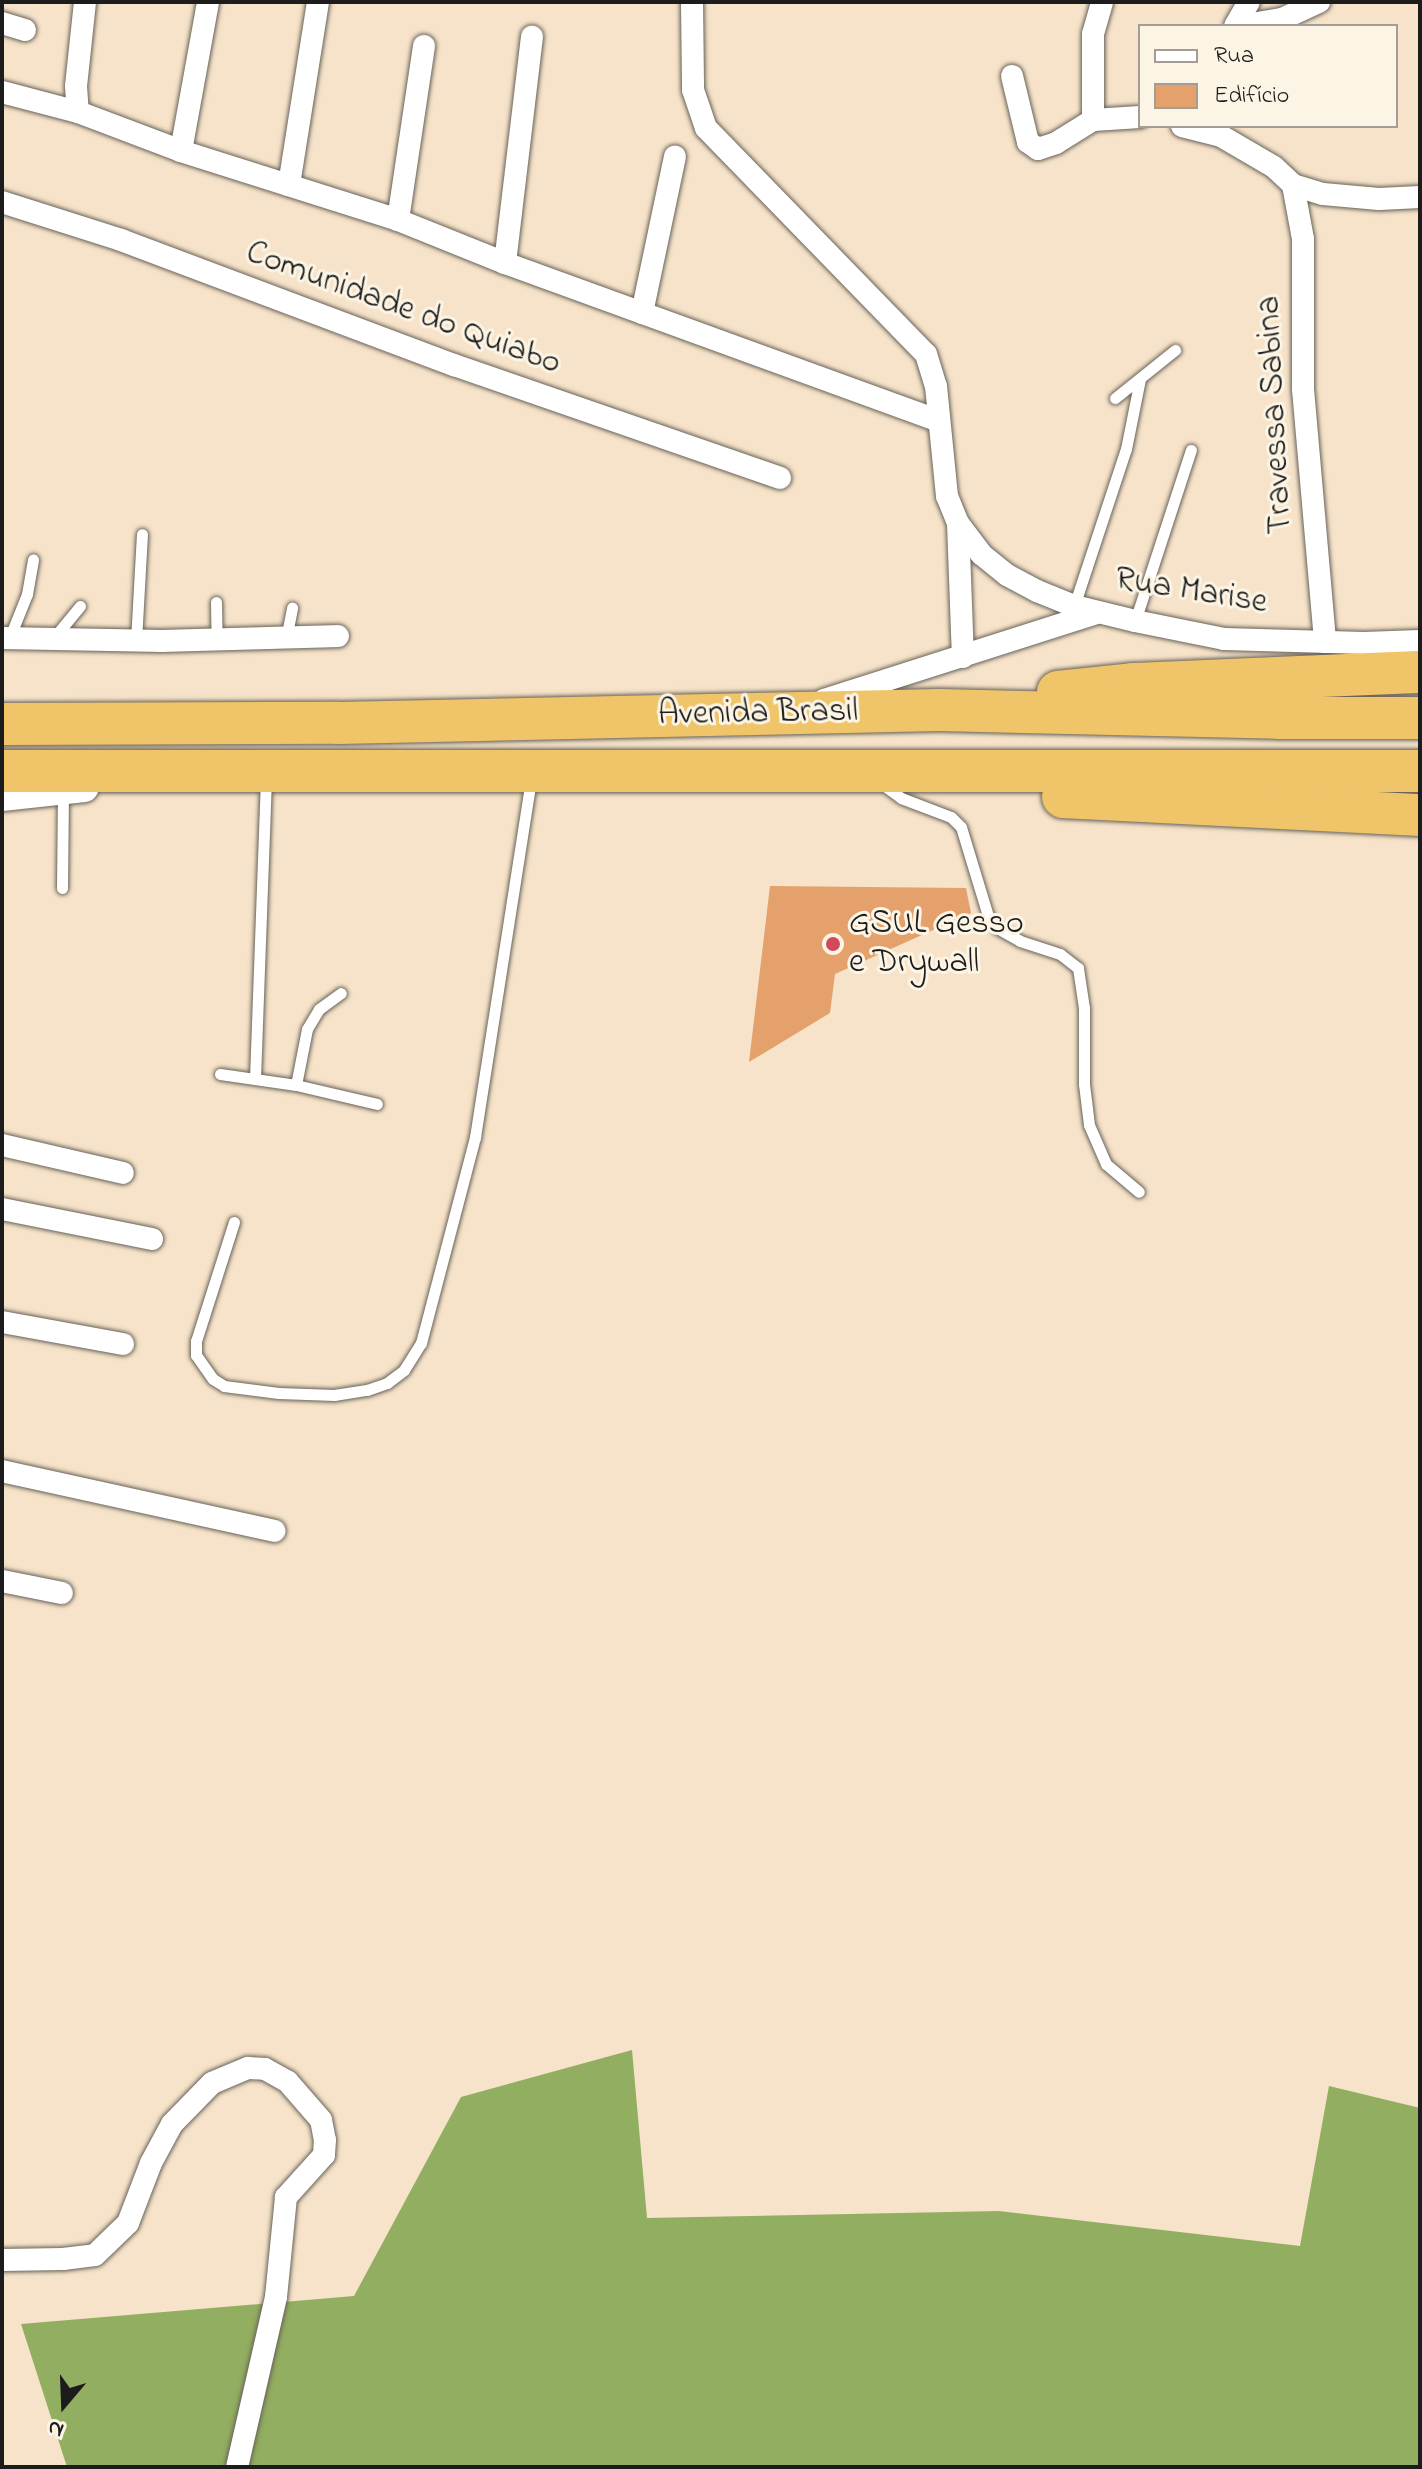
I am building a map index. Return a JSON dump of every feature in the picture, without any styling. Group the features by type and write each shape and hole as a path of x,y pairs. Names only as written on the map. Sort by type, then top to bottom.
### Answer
{"highway":[{"path":"939,710 1086,687 1420,672"},
{"name":"Avenida Brasil","path":"2,724 338,723 939,710 1420,718"},
{"name":"Avenida Brasil","path":"2,771 1420,771"},
{"path":"924,772 1059,797 1420,815"}],"street":[{"path":"78,112 76,86 85,2"},
{"path":"181,151 208,2"},
{"path":"289,185 318,2"},
{"path":"692,2 693,90 706,128 926,354 933,368 947,496 958,523 963,657"},
{"path":"1093,120 1093,34 1102,2"},
{"path":"1238,24 1249,2"},
{"path":"1250,24 1282,19 1319,2"},
{"path":"2,23 25,30"},
{"path":"505,263 532,37"},
{"path":"398,220 424,46"},
{"path":"1012,76 1028,142 1032,147 1043,150 1093,120 1138,117"},
{"path":"2,92 78,112 181,151 398,220 505,263 938,421"},
{"path":"1197,128 1220,131 1274,167 1293,185 1352,199 1420,197"},
{"path":"642,313 675,156"},
{"name":"Travessa Sabina","path":"1293,185 1303,239 1303,389 1325,642"},
{"name":"Comunidade do Quiabo","path":"2,202 121,240 454,365 780,478"},
{"name":"Rua Marise","path":"958,523 981,554 1007,575 1074,606 1097,613 1224,639 1420,641"},
{"path":"782,713 1097,613"},
{"path":"6,638 217,641 338,636"},
{"path":"1224,639 1227,681"},
{"name":"Avenida Brasil","path":"2,703 96,724"},
{"name":"Avenida Brasil","path":"2,797 205,772"},
{"path":"2,1145 123,1173"},
{"path":"2,1209 152,1239"},
{"path":"2,1322 123,1344"},
{"path":"2,1471 274,1531"},
{"path":"2,1581 62,1593"},
{"path":"2,2260 95,2255 128,2223 151,2163 172,2124 212,2083 248,2068 265,2069 288,2082 321,2120 324,2155 286,2197 276,2297 237,2467"}],"lane":[{"path":"1115,398 1175,350"},
{"path":"1074,606 1126,449 1140,379"},
{"path":"1135,621 1191,450"},
{"path":"136,641 142,534"},
{"path":"6,638 27,594 33,560"},
{"path":"216,602 217,641"},
{"path":"51,641 80,606"},
{"path":"286,639 292,608"},
{"path":"863,769 901,798 936,809 961,827 988,916 997,928 1020,941 1060,954 1078,968 1084,1008 1084,1084 1089,1125 1106,1164 1139,1192"},
{"path":"234,1222 196,1341 196,1355 202,1369 213,1379 224,1386 279,1393 334,1395 367,1390 387,1383 404,1370 425,1330 475,1137 532,770"},
{"path":"255,1078 267,773"},
{"path":"62,888 63,791"},
{"path":"296,1085 307,1029 319,1009 341,993"},
{"path":"220,1074 296,1085 377,1104"}],"green space":[{"path":"632,2050 647,2218 999,2211 1300,2246 1329,2086 1420,2108 1420,2467 67,2467 21,2324 354,2296 461,2097"}],"building":[{"name":"GSUL Gesso e Drywall","path":"770,886 966,888 971,913 835,974 830,1013 749,1062"}],"place":[{"name":"GSUL Gesso e Drywall","path":"833,944"}]}
